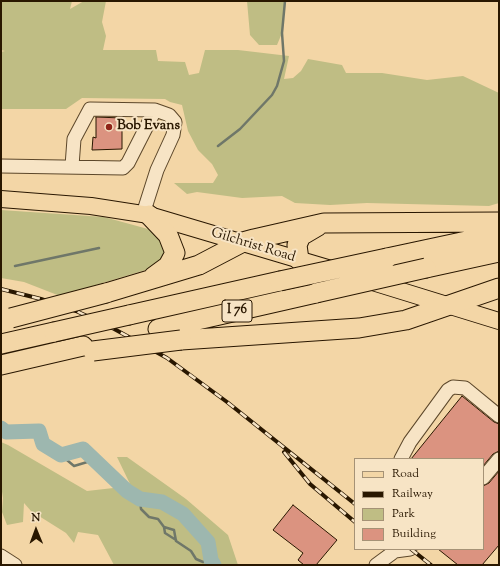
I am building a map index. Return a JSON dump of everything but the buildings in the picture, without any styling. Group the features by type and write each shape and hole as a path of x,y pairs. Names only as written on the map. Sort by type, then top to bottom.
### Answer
{"highway":[{"path":"146,215 168,235 175,253 165,270 148,280"},
{"path":"6,320 106,293 199,265 243,242 324,223 499,222"},
{"path":"299,260 296,245 301,236 324,223"},
{"name":"I 76","path":"1,344 499,234"},
{"name":"I 76","path":"1,365 39,356 88,348 158,329 499,252"},
{"path":"88,348 359,328 406,320 446,304 499,288"}],"main road":[{"name":"Gilchrist Road","path":"1,199 91,206 146,215 243,242 499,321"}],"street":[{"path":"72,166 75,136 90,109 155,110 169,114 175,122 175,128 154,180 146,215"},
{"path":"1,166 72,166 118,168 126,166 155,110"},
{"path":"402,458 448,390 453,387 465,388 499,416"},
{"path":"484,477 499,459"},
{"path":"376,565 395,551 402,550"},
{"path":"1,556 15,565"}],"green space":[{"path":"1,1 72,1 70,9 84,1 106,1 102,22 106,36 103,50 156,50 158,61 185,62 189,75 199,73 205,50 238,50 289,56 284,79 293,78 301,71 308,59 342,65 346,73 382,73 427,80 463,76 499,93 499,203 489,206 367,203 330,205 295,203 282,196 242,198 197,192 187,194 174,183 213,183 218,175 212,164 198,150 188,131 182,105 165,99 82,98 66,109 1,109 1,52 5,51 1,50"},
{"path":"247,1 285,1 282,33 277,45 259,45 250,35"},
{"path":"1,210 104,217 148,229 167,244 167,256 152,268 60,296 24,282 1,278"},
{"path":"1,442 87,491 131,486 117,457 127,457 186,499 228,535 238,565 114,565 98,535 78,532 74,543 66,533 31,511 24,503 23,522 7,525 2,512"}],"waterway":[{"path":"218,146 240,129 272,95 277,86 284,61 282,33 285,1"},
{"path":"15,266 99,248"},
{"path":"1,428 6,432 39,431 43,444 61,455 83,449 127,491 140,499 162,502 183,514 208,542 211,560 214,565"},
{"path":"61,455 74,466 94,460"},
{"path":"140,499 141,509 149,517 158,519 164,527 174,530 176,541 191,551 196,559 203,562 211,560"},
{"path":"164,527 165,533 176,540"}],"railway":[{"path":"1,289 41,299 76,311 107,325 167,358 227,402 354,503"},
{"path":"284,452 310,484 354,521"},
{"path":"412,550 431,565"}],"place":[{"name":"Bob Evans","path":"109,127"}]}
